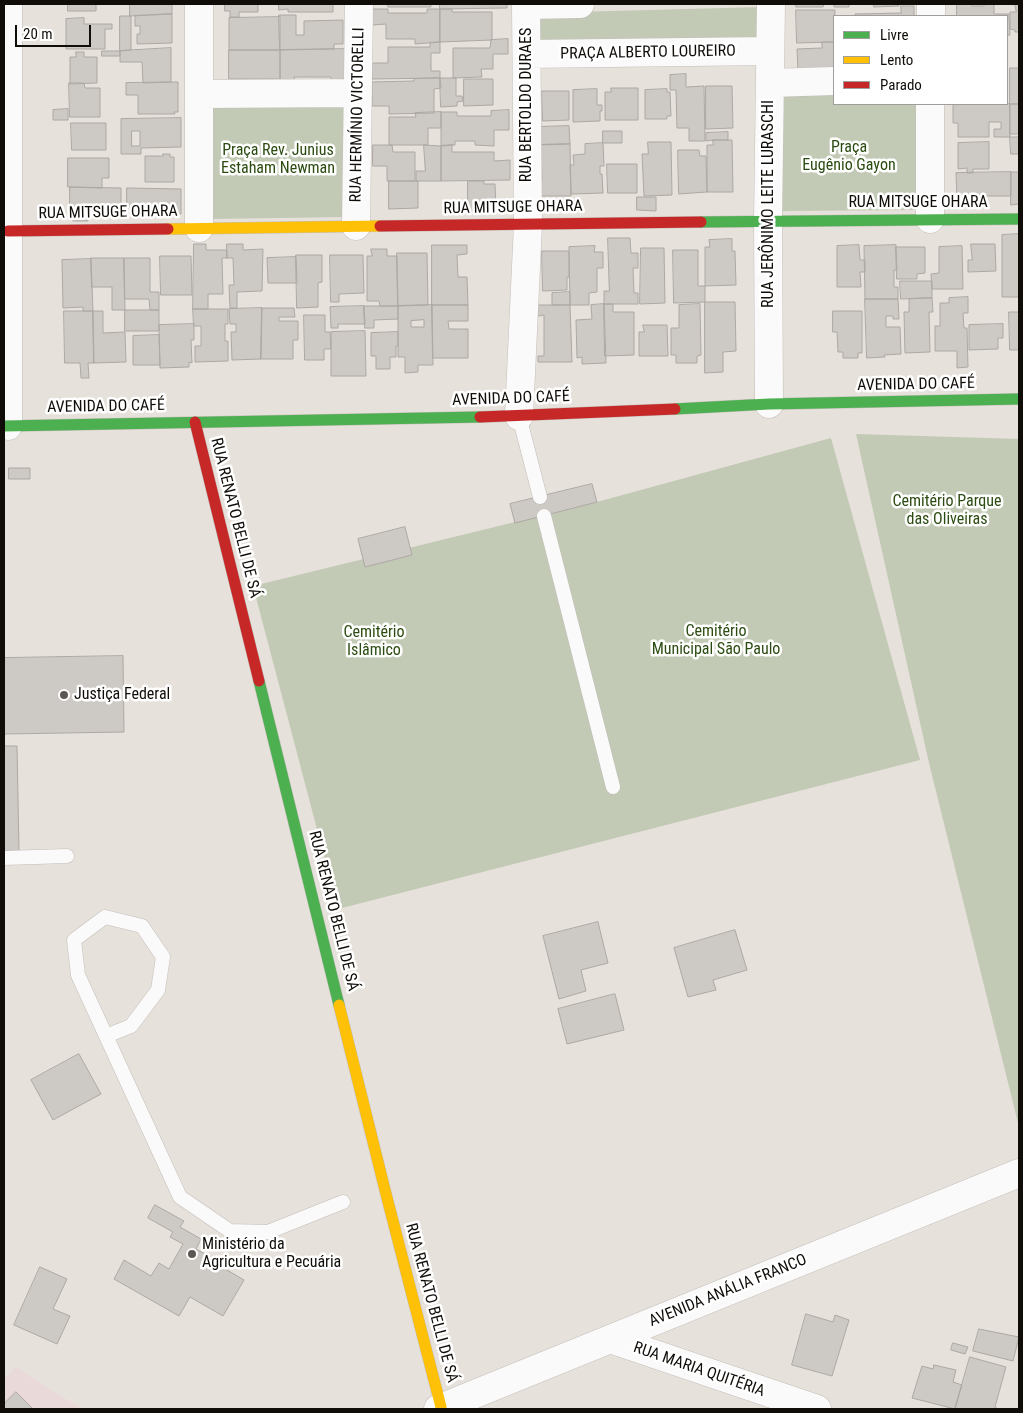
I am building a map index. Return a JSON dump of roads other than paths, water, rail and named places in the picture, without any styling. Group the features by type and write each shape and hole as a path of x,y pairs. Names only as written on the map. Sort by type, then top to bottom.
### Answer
{"street":[{"path":"6,426 8,4"},
{"path":"199,4 199,228"},
{"name":"RUA HERMÍNIO VICTORELLI","path":"356,226 359,4"},
{"path":"526,4 580,4"},
{"name":"RUA BERTOLDO DURAES","path":"519,416 528,224 526,4"},
{"name":"RUA JERÔNIMO LEITE LURASCHI","path":"769,404 770,4"},
{"name":"PRAÇA ALBERTO LOUREIRO","path":"527,54 770,51"},
{"path":"770,83 833,82"},
{"path":"199,94 358,93"},
{"path":"930,105 930,219"},
{"name":"RUA MITSUGE OHARA","path":"8,231 1019,219"},
{"name":"AVENIDA DO CAFÉ","path":"6,426 519,416 769,404 1019,399"},
{"name":"RUA RENATO BELLI DE SÁ","path":"194,422 440,1408"},
{"name":"AVENIDA ANÁLIA FRANCO","path":"440,1408 1019,1173"},
{"name":"RUA MARIA QUITÉRIA","path":"610,1339 817,1409"}],"lane":[{"path":"519,416 540,497"},
{"path":"544,516 613,787"},
{"path":"4,858 67,856"},
{"path":"106,1036 131,1026 158,990 163,957 142,926 105,917 74,940 78,975 106,1036 180,1196 230,1231 268,1232 343,1202"}],"place":[{"name":"Justiça Federal","path":"64,695"},
{"name":"Ministério da Agricultura e Pecuária","path":"192,1254"}],"park label":[{"name":"Praça Eugênio Gayon","path":"849,157"},
{"name":"Praça Rev. Junius Estaham Newman","path":"278,160"},
{"name":"Cemitério Parque das Oliveiras","path":"947,511"},
{"name":"Cemitério Municipal São Paulo","path":"716,641"},
{"name":"Cemitério Islâmico","path":"374,642"}]}
